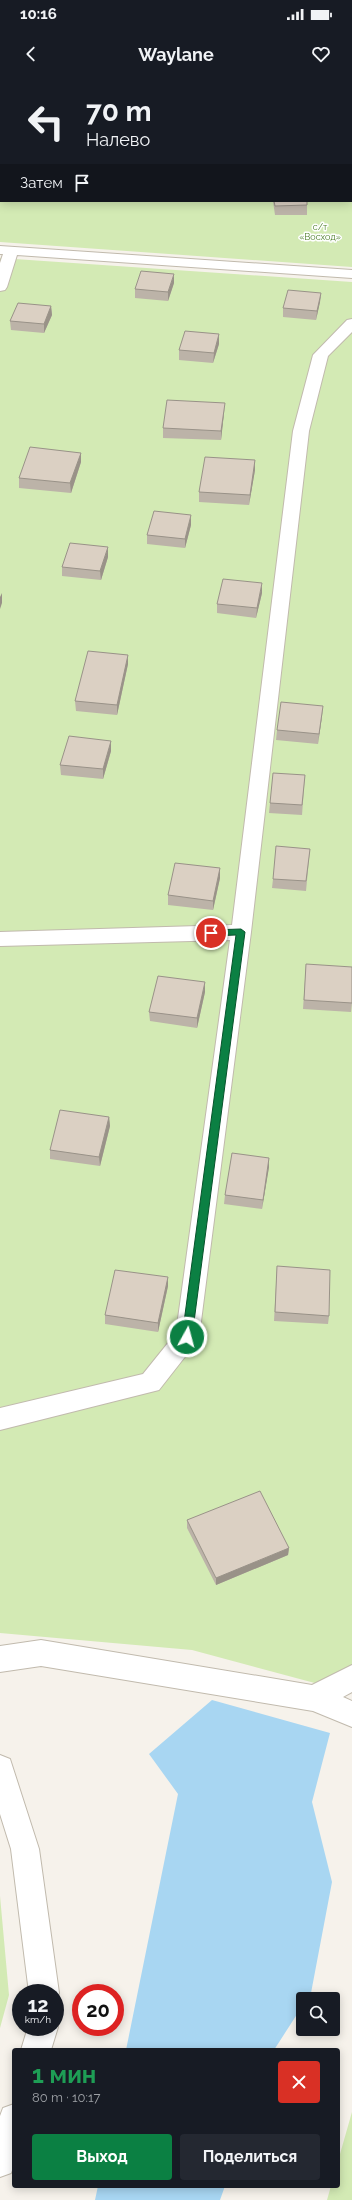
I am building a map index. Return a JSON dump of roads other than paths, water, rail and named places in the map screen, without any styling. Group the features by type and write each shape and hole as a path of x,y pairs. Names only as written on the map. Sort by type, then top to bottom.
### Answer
{"street":[{"path":"0,287 5,251 352,274"},
{"path":"0,1419 150,1383 187,1337 241,932 301,432 321,355 352,322"},
{"path":"0,939 241,932"},
{"path":"0,1659 42,1653 313,1698 352,1714"},
{"path":"313,1698 352,1678"},
{"path":"0,1769 25,1849 43,1984"},
{"path":"37,2048 40,2036"},
{"path":"0,2162 12,2125"}],"water":[{"path":"212,1700 330,1733 312,1802 332,1882 311,1992 296,1992 296,2016 275,2048 126,2048 178,1794 149,1754"},
{"path":"98,2188 224,2188 220,2200 95,2200"}],"park label":[{"name":"с/т «Восход»","path":"320,232"}]}
